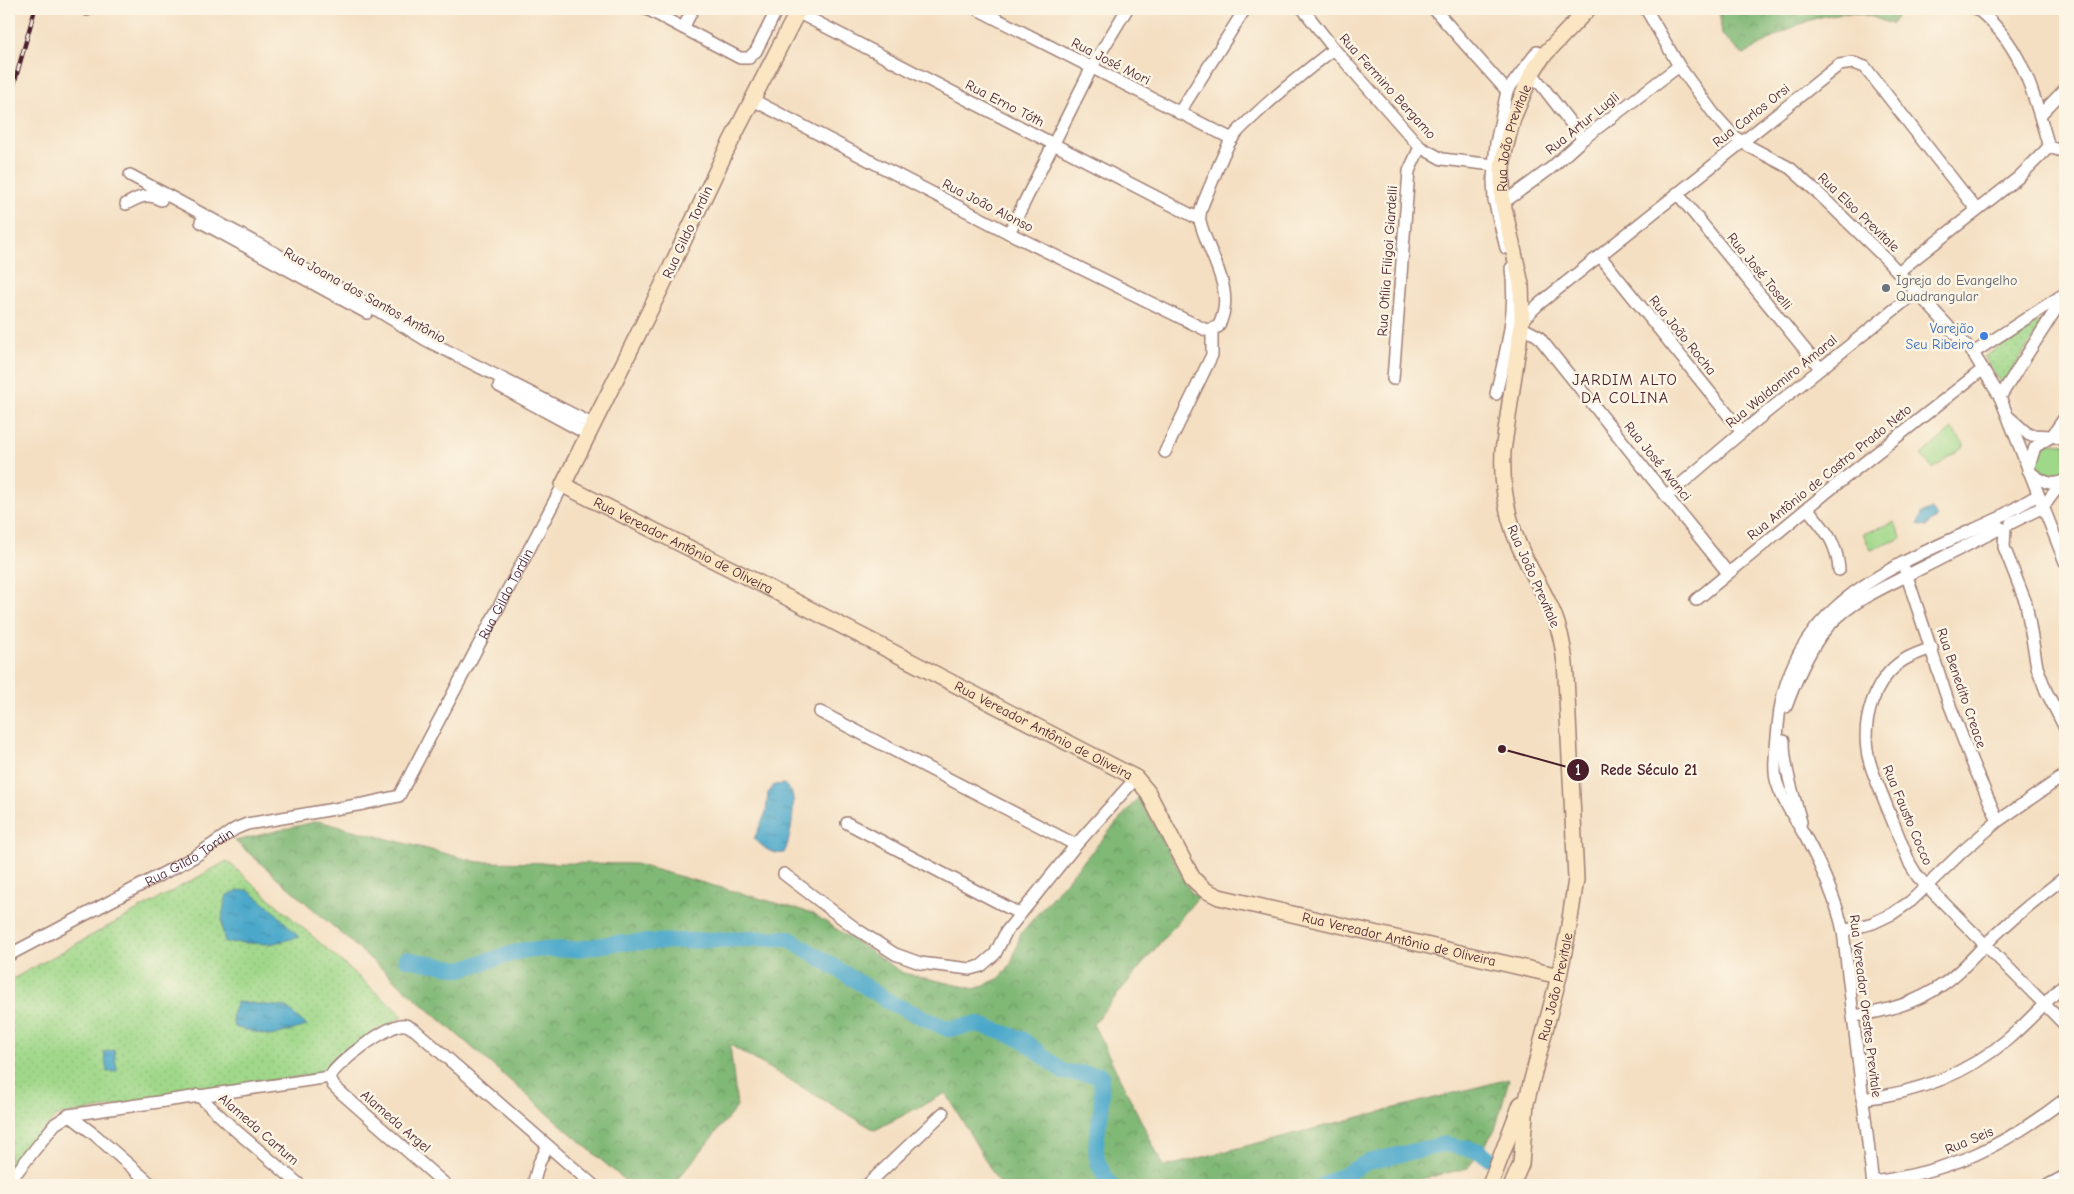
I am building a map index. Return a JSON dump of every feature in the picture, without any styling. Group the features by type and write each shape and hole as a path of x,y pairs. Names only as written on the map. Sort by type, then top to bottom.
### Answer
{"main road":[{"name":"Rua João Previtale","path":"1512,1185 1521,1164 1526,1103 1559,976 1576,879 1564,650 1557,623 1513,532 1506,510 1502,470 1508,405 1522,324 1521,284 1503,203 1502,167 1513,118 1532,72 1543,56 1588,9"},
{"name":"Rua Gildo Tordin","path":"563,485 725,153 798,10"},
{"name":"Rua Vereador Antônio de Oliveira","path":"563,485 1136,778 1147,791 1194,879 1212,894 1559,976"},
{"name":"Rua João Previtale","path":"1488,1183 1502,1154 1532,1078"},
{"path":"1502,1154 1514,1153 1519,1157 1521,1164"}],"street":[{"path":"647,9 740,58 749,58 756,51 777,9"},
{"path":"683,28 693,9"},
{"name":"Rua José Mori","path":"977,9 1232,139"},
{"path":"1009,233 1092,67 1127,9"},
{"path":"1179,113 1245,9"},
{"name":"Rua Fermino Bergamo","path":"1303,9 1334,49 1420,147 1442,159 1494,165"},
{"path":"1434,9 1507,91"},
{"path":"1977,9 1992,22 2012,45 2022,64 2049,148"},
{"name":"Rua Erno Tóth","path":"798,10 1054,146 1199,220"},
{"name":"Rua Elso Previtale","path":"1649,12 1679,66 1714,114 1741,142 1790,168 1818,193 1898,272 1973,353 2000,397 2009,417 2065,562"},
{"path":"1165,452 1212,355 1212,330 1218,327 1222,319 1224,299 1221,275 1199,220 1205,198 1232,139 1273,98 1334,49"},
{"name":"Rua João Previtale","path":"1496,394 1513,320 1513,285 1510,261 1494,200 1496,143 1507,91 1536,52"},
{"name":"Rua Carlos Orsi","path":"1522,324 1539,304 1839,65 1853,63 1865,68 1873,76 1976,209"},
{"name":"Rua Artur Lugli","path":"1503,203 1551,168 1583,139 1679,66"},
{"path":"1532,72 1583,139"},
{"path":"2040,116 2065,89"},
{"name":"Rua João Alonso","path":"753,100 1009,233 1201,329 1212,330"},
{"name":"Rua Otília Filigoi Giardelli","path":"1393,379 1409,171 1420,147"},
{"path":"2049,148 2065,152"},
{"path":"1898,272 2019,177 2049,148"},
{"path":"130,175 349,294 426,340 591,430"},
{"name":"Rua José Toselli","path":"1677,193 1820,368"},
{"name":"Rua Joana dos Santos Antônio","path":"126,204 139,196 149,194 158,198 591,430"},
{"name":"Rua João Rocha","path":"1600,256 1742,432"},
{"name":"Rua Waldomiro Amaral","path":"1667,496 1820,368 1916,292"},
{"path":"1973,353 2065,294"},
{"path":"2000,397 2065,294"},
{"name":"Rua José Avanci","path":"1522,324 1538,336 1728,573"},
{"name":"Rua Antônio de Castro Prado Neto","path":"1696,600 1807,508 1982,370"},
{"path":"2009,417 2029,435 2052,436 2065,440"},
{"path":"2064,481 2049,483 2042,481 2028,470 2035,447 2052,436 2065,417"},
{"path":"2043,507 2064,481"},
{"name":"Rua Gildo Tordin","path":"9,955 194,857 235,828 247,824 399,796 563,485"},
{"path":"2038,495 2004,522 2004,548 2026,603 2037,667 2046,692 2065,728"},
{"name":"Rua Vereador Orestes Previtale","path":"1873,1183 1843,931 1838,908 1805,836 1784,802 1776,780 1780,704 1787,679 1808,638 1818,624 1848,596 1902,564 2043,507"},
{"path":"1807,508 1832,538 1838,555 1839,570"},
{"name":"Rua Vereador Orestes Previtale","path":"1805,836 1784,753 1786,710 1795,682 1822,634 1839,616 1876,590 1908,575 2004,522"},
{"name":"Rua Benedito Creace","path":"1902,564 1908,575 1954,716 1998,821"},
{"name":"Rua Fausto Cocco","path":"1932,648 1910,656 1898,664 1885,678 1875,694 1868,714 1866,732 1867,751 1876,780 1910,864 1918,877 2065,1025"},
{"path":"820,712 1076,845"},
{"path":"1843,931 1873,923 1892,914 1911,901 1998,821 2065,775"},
{"path":"784,874 895,954 920,963 970,969 981,966 995,954 1006,932 1076,845 1136,778"},
{"path":"847,824 1020,914"},
{"path":"1853,1016 1879,1013 1923,996 1942,986 1964,968 1986,944 2026,907 2065,877"},
{"path":"1862,1099 1909,1091 1929,1085 1955,1073 2008,1040 2065,983"},
{"path":"9,1182 55,1124 69,1115 330,1077 333,1070 342,1061 357,1050 395,1026 404,1024 415,1030 593,1185"},
{"name":"Alameda Argel","path":"330,1077 333,1085 338,1090 446,1185"},
{"name":"Alameda Cartum","path":"198,1095 234,1129 300,1185"},
{"name":"Rua Seis","path":"1873,1183 1920,1174 1982,1152 2012,1137 2065,1099"},
{"path":"866,1185 943,1113"},
{"path":"69,1115 152,1185"},
{"path":"533,1185 539,1163 548,1146"},
{"path":"2048,1185 2065,1176"}],"green space":[{"path":"1719,9 1903,9 1891,24 1865,15 1848,13 1816,18 1786,31 1743,55 1722,35"},
{"path":"2047,316 2003,385 1984,357"},
{"path":"1952,429 1965,445 1933,469 1921,455"},
{"path":"2042,444 2065,444 2065,469 2051,475 2043,473 2035,459"},
{"path":"1894,522 1902,538 1871,550 1863,534"},
{"path":"1139,797 1191,892 1198,897 1093,1024 1164,1167 1509,1079 1495,1130 1468,1168 1396,1185 1000,1185 946,1093 875,1130 730,1045 737,1107 673,1185 630,1185 235,841 318,821 478,862 635,864 812,913 903,973 975,989 1000,978 1011,964 1021,933"},
{"path":"227,861 403,1016 321,1073 56,1116 9,1171 9,981"}],"water":[{"path":"1932,509 1937,518 1929,522 1927,527 1918,525 1922,513"},
{"path":"784,784 792,793 793,815 784,853 775,853 754,839 766,812 768,793 774,785"},
{"path":"248,890 274,911 299,937 270,944 225,942 222,918 227,895 237,891"},
{"path":"237,1002 286,1007 307,1026 271,1036 234,1027 232,1015"},
{"path":"114,1050 117,1071 107,1072 104,1052"}],"waterway":[{"path":"406,959 461,969 524,950 578,949 615,943 788,938 893,1004 948,1029 977,1024 1022,1039 1063,1072 1101,1075 1101,1110 1096,1149 1099,1165 1111,1185"},
{"path":"1323,1185 1368,1162 1445,1144 1479,1151 1489,1158"}],"railway":[{"path":"9,102 35,9"}],"place":[{"name":"Igreja do Evangelho Quadrangular","path":"1886,288"},
{"name":"Varejão Seu Ribeiro","path":"1984,336"},
{"name":"Rede Século 21","path":"1502,749"}],"district":[{"name":"JARDIM ALTO DA COLINA","path":"1625,388"}]}
